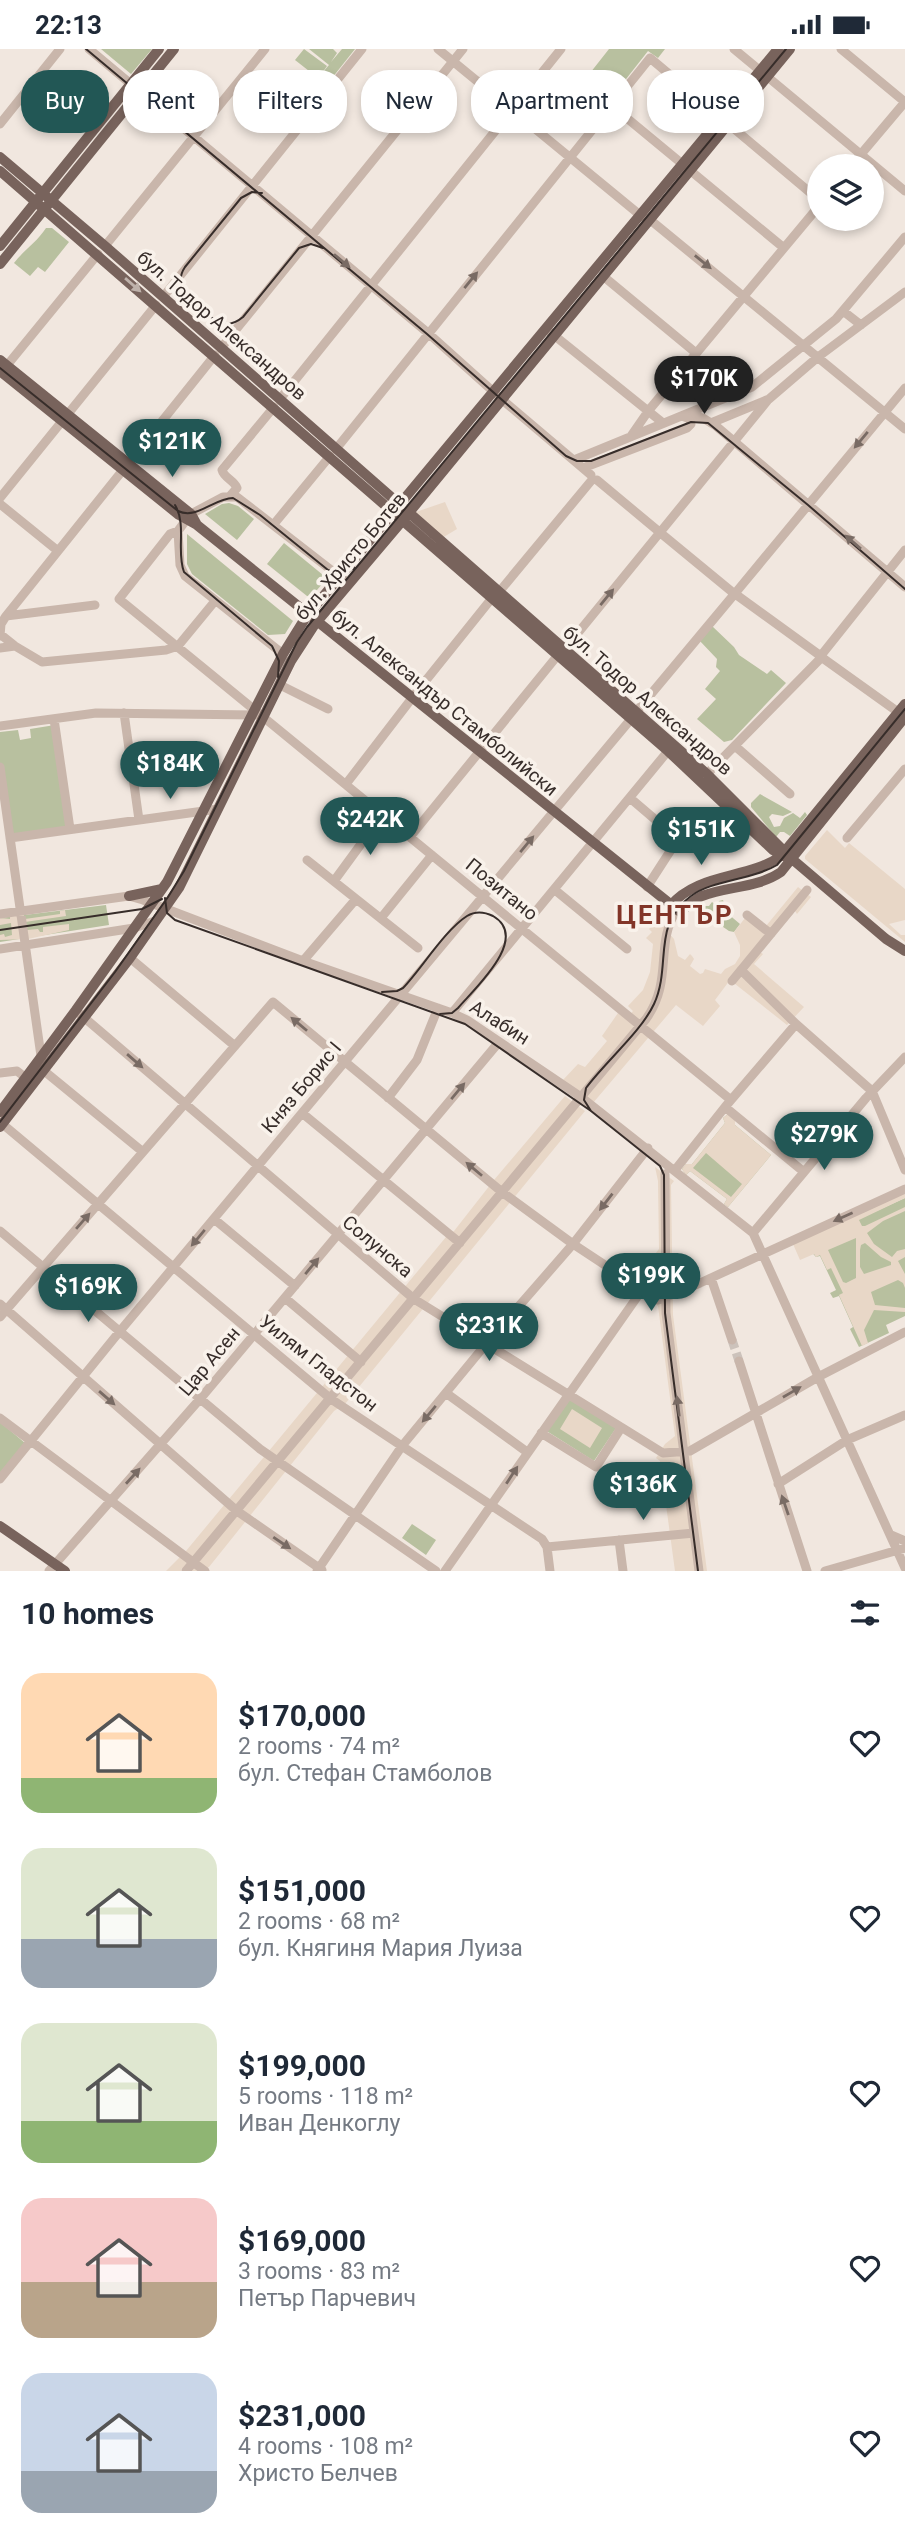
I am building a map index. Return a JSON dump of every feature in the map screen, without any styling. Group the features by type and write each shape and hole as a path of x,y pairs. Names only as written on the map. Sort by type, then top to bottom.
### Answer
{"main road":[{"path":"146,70 159,49"},
{"path":"153,70 174,49"},
{"name":"бул. Христо Ботев","path":"764,74 778,49"},
{"name":"бул. Христо Ботев","path":"764,74 790,49"},
{"path":"0,264 44,201 123,103"},
{"name":"бул. Христо Ботев","path":"1,1121 80,1014 130,958 187,872 218,809 283,654 715,133"},
{"name":"бул. Тодор Александров","path":"0,157 44,201 561,653 708,774 786,855"},
{"name":"бул. Тодор Александров","path":"0,171 44,201"},
{"path":"0,246 44,201"},
{"name":"бул. Христо Ботев","path":"550,332 603,276 645,217"},
{"name":"бул. Александър Стамболийски","path":"2,369 674,908"},
{"name":"бул. Христо Ботев","path":"80,1014 128,932 162,889 257,713 280,685 313,618"},
{"path":"674,908 684,910 692,901 707,895 771,878 781,872 786,855 903,711"},
{"name":"бул. Тодор Александров","path":"634,715 668,751 786,855"},
{"path":"786,855 905,957"},
{"path":"129,896 162,889"},
{"path":"886,939 905,951"},
{"name":"бул. Христо Ботев","path":"1,1121 26,1078 42,1064"},
{"path":"0,1526 52,1567 65,1571"}],"street":[{"path":"0,124 60,49"},
{"path":"89,49 123,78"},
{"path":"2,369 265,49"},
{"path":"0,498 362,49"},
{"path":"438,49 471,76"},
{"path":"215,601 178,646 166,650 42,663 0,635 1,624 6,617 125,466 463,49"},
{"path":"544,70 561,49"},
{"path":"734,49 759,70"},
{"path":"841,49 905,102 862,154"},
{"path":"633,78 650,58 664,70"},
{"path":"764,74 860,154"},
{"path":"633,123 784,248"},
{"path":"189,133 428,333 591,476 734,594 903,711"},
{"path":"230,496 237,488 222,470 493,133"},
{"path":"540,133 744,295 905,429"},
{"path":"274,524 588,133"},
{"path":"739,133 807,190"},
{"path":"884,174 905,191"},
{"path":"631,436 648,411 807,220"},
{"path":"574,460 752,387 836,319 905,237"},
{"path":"603,276 696,353"},
{"path":"410,837 769,399 818,357 905,292"},
{"path":"843,311 861,325"},
{"path":"550,332 663,423"},
{"name":"Княз Борис I","path":"0,1479 120,1331 905,388"},
{"path":"711,423 769,399"},
{"path":"682,416 699,416 711,423 905,587"},
{"path":"346,784 419,688 591,476 687,428 691,421 682,416"},
{"path":"283,654 183,573 178,531 219,499 230,496 240,499 274,524 344,580"},
{"path":"0,504 58,551"},
{"name":"Позитано","path":"178,531 170,534 120,599 641,1025 804,1172"},
{"path":"708,774 821,656 905,550"},
{"path":"6,617 95,605"},
{"path":"0,647 15,646"},
{"path":"280,685 328,709"},
{"path":"0,726 96,713 257,713"},
{"path":"124,713 139,820"},
{"path":"54,719 70,829"},
{"path":"735,746 790,794"},
{"path":"452,1013 668,751"},
{"path":"0,767 3,815 10,838 42,1064 143,1152"},
{"path":"847,838 905,769"},
{"path":"630,798 678,839 648,887"},
{"path":"10,838 218,809"},
{"path":"334,881 383,814"},
{"path":"381,918 432,855"},
{"path":"307,860 418,948"},
{"path":"555,890 627,949"},
{"path":"732,981 807,890"},
{"path":"0,914 129,896"},
{"name":"Алабин","path":"129,896 452,1013 581,1097 753,1233 891,1535 901,1549 905,1568"},
{"path":"303,961 356,899"},
{"path":"186,1571 641,1025 654,1007 662,988 667,930 674,908"},
{"path":"747,915 771,934"},
{"path":"0,949 128,932 155,921"},
{"path":"130,958 235,1046"},
{"path":"741,970 796,1024 872,1091 905,1170"},
{"path":"648,1148 573,1244 402,1446 320,1570 237,1511 2,1311 273,1002 502,1192 573,1244 658,1300 905,1189"},
{"path":"388,1098 417,1061 438,1008"},
{"name":"Солунска","path":"80,1014 414,1299 663,1454 687,1451"},
{"path":"675,1170 796,1024"},
{"name":"Цар Асен","path":"52,1567 200,1399 499,1042"},
{"path":"753,1233 872,1091 905,1057"},
{"path":"0,1073 16,1071 26,1078"},
{"path":"302,1113 460,1243"},
{"name":"Уилям Гладстон","path":"1,1121 331,1399 542,1539 547,1547"},
{"path":"665,1174 666,1298 687,1451 699,1571"},
{"path":"214,1219 295,1286"},
{"path":"0,1231 260,1449 436,1571"},
{"path":"711,1278 732,1341"},
{"path":"445,1571 642,1290"},
{"path":"285,1298 361,1362"},
{"path":"687,1451 818,1377 891,1338 904,1335"},
{"path":"739,1360 807,1571"},
{"path":"446,1393 527,1452"},
{"path":"778,1484 848,1440 905,1415"},
{"path":"0,1418 204,1571"},
{"path":"541,1433 596,1467 621,1428"},
{"path":"550,1571 547,1547 694,1533"},
{"path":"891,1535 905,1541"},
{"path":"619,1540 624,1571"},
{"path":"825,1571 901,1549"}],"green space":[{"path":"101,49 152,49 134,70 126,70"},
{"path":"304,49 327,66 324,70 308,70 295,60"},
{"path":"309,49 333,49 337,53 331,62 342,49 355,49 338,70 325,70 329,65"},
{"path":"609,49 665,49 658,58 648,51 633,70 592,70"},
{"path":"46,228 52,228 69,242 45,272 38,267 30,276 14,263"},
{"path":"229,503 238,506 254,519 237,540 205,514"},
{"path":"187,534 293,621 285,634 268,635 192,574 187,564"},
{"path":"284,543 323,575 323,583 311,597 267,564"},
{"path":"712,626 739,655 767,674 771,670 786,683 732,740 724,742 697,719 716,699 705,689 720,671 716,667 717,659 699,640"},
{"path":"55,725 70,829 10,838 0,767 0,732 18,730 20,740 31,738 30,729"},
{"path":"760,794 792,812 783,816 772,814 769,817 774,827 780,826 784,818 793,813 800,818 805,812 807,815 790,836 780,832 776,837 751,807 751,803"},
{"path":"723,900 725,906 730,909 727,913 740,924 734,932 704,914 701,909 712,902 717,906 719,901"},
{"path":"106,905 109,925 0,942 0,918"},
{"path":"728,1114 735,1119 735,1125 771,1155 728,1207 724,1204 727,1199 690,1171 686,1175 682,1169 686,1164 692,1164 725,1123 723,1118"},
{"path":"905,1198 905,1316 886,1325 889,1333 859,1347 839,1296 833,1298 830,1293 836,1290 820,1256 816,1257 804,1244"},
{"path":"567,1397 616,1428 594,1461 545,1430"},
{"path":"0,1422 25,1443 0,1473"},
{"path":"412,1524 436,1540 426,1555 402,1538"}],"shaded area":[{"path":"445,502 457,529 442,538 413,513"},
{"path":"827,830 845,848 849,843 905,889 905,920 889,924 901,935 905,935 905,942 805,859"},
{"path":"798,887 811,897 797,914 795,911 760,952 763,954 754,964 804,1007 787,1025 730,980 715,1000 720,1006 703,1026 676,1005 593,1103 562,1081 578,1064 585,1067 607,1041 602,1036 618,1013 626,1019 633,1011 628,1006 643,990 650,972 653,944 646,938 652,932 649,929 653,925 646,919 651,912 674,939 678,956 685,960 690,954 694,959 690,966 700,974 705,969 721,974 735,964 740,956 740,945 734,932 749,913 766,926"},
{"path":"65,910 66,916 25,922 27,930 38,929 43,932 43,927 69,924 69,930 28,939 0,940 0,935 12,935 11,923 0,925 0,918 10,919 10,915 23,913 25,919 60,914 60,911"},
{"path":"565,1096 585,1111 345,1404 334,1411 209,1567 202,1571 182,1571 181,1568 181,1571 166,1571 186,1551"},
{"path":"728,1114 735,1119 735,1125 771,1155 728,1207 724,1204 727,1199 690,1171 686,1175 682,1169 686,1164 692,1164 725,1123 723,1118","holes":["706,1153 742,1184 731,1197 693,1168"]},
{"path":"655,1167 674,1181 671,1185 673,1315 707,1571 675,1571 660,1461 656,1458 665,1444 675,1436 658,1306 634,1290 635,1280 659,1249 658,1181"},
{"path":"905,1193 905,1198 859,1220 862,1226 865,1226 905,1207 905,1211 883,1221 867,1233 874,1244 892,1257 897,1251 905,1249 905,1257 898,1261 905,1274 905,1288 898,1280 871,1292 875,1305 905,1308 905,1312 874,1310 864,1330 868,1343 862,1346 839,1295 843,1293 831,1268 827,1270 820,1255 816,1257 814,1254 800,1260 793,1244","holes":["856,1238 856,1278 846,1283 843,1282 828,1250","865,1243 891,1262 891,1265 864,1274 860,1267 860,1250"]},
{"path":"572,1409 602,1428 590,1448 560,1429"}],"tunnel":[{"path":"732,1340 739,1361"}],"tram line":[{"path":"86,49 427,334 566,456 577,461 591,461 691,422 708,423 905,589"},
{"path":"0,1122 115,972 168,897 184,871 297,642 307,627 786,49"},
{"path":"262,193 252,192 241,198 184,269 182,288 200,308 223,324 236,322 299,248 311,244 323,248"},
{"path":"0,368 178,511 192,513 233,498 260,515 328,570 339,573 355,568"},
{"path":"175,505 179,513 184,572 272,646 279,661 278,677"},
{"path":"591,1111 584,1100 586,1088 641,1025 654,1004 662,975 666,933 679,907 700,891 777,865 905,709"},
{"path":"165,898 167,913 175,920 465,1024 591,1111 660,1166 664,1175 665,1313 698,1571"},
{"path":"0,930 142,909 162,899"},
{"path":"382,992 403,988 442,940 467,916 473,913 493,916 503,925 506,937 496,963 458,1008 452,1013 440,1014"}],"district":[{"name":"ЦЕНТЪР","path":"675,915"}]}
